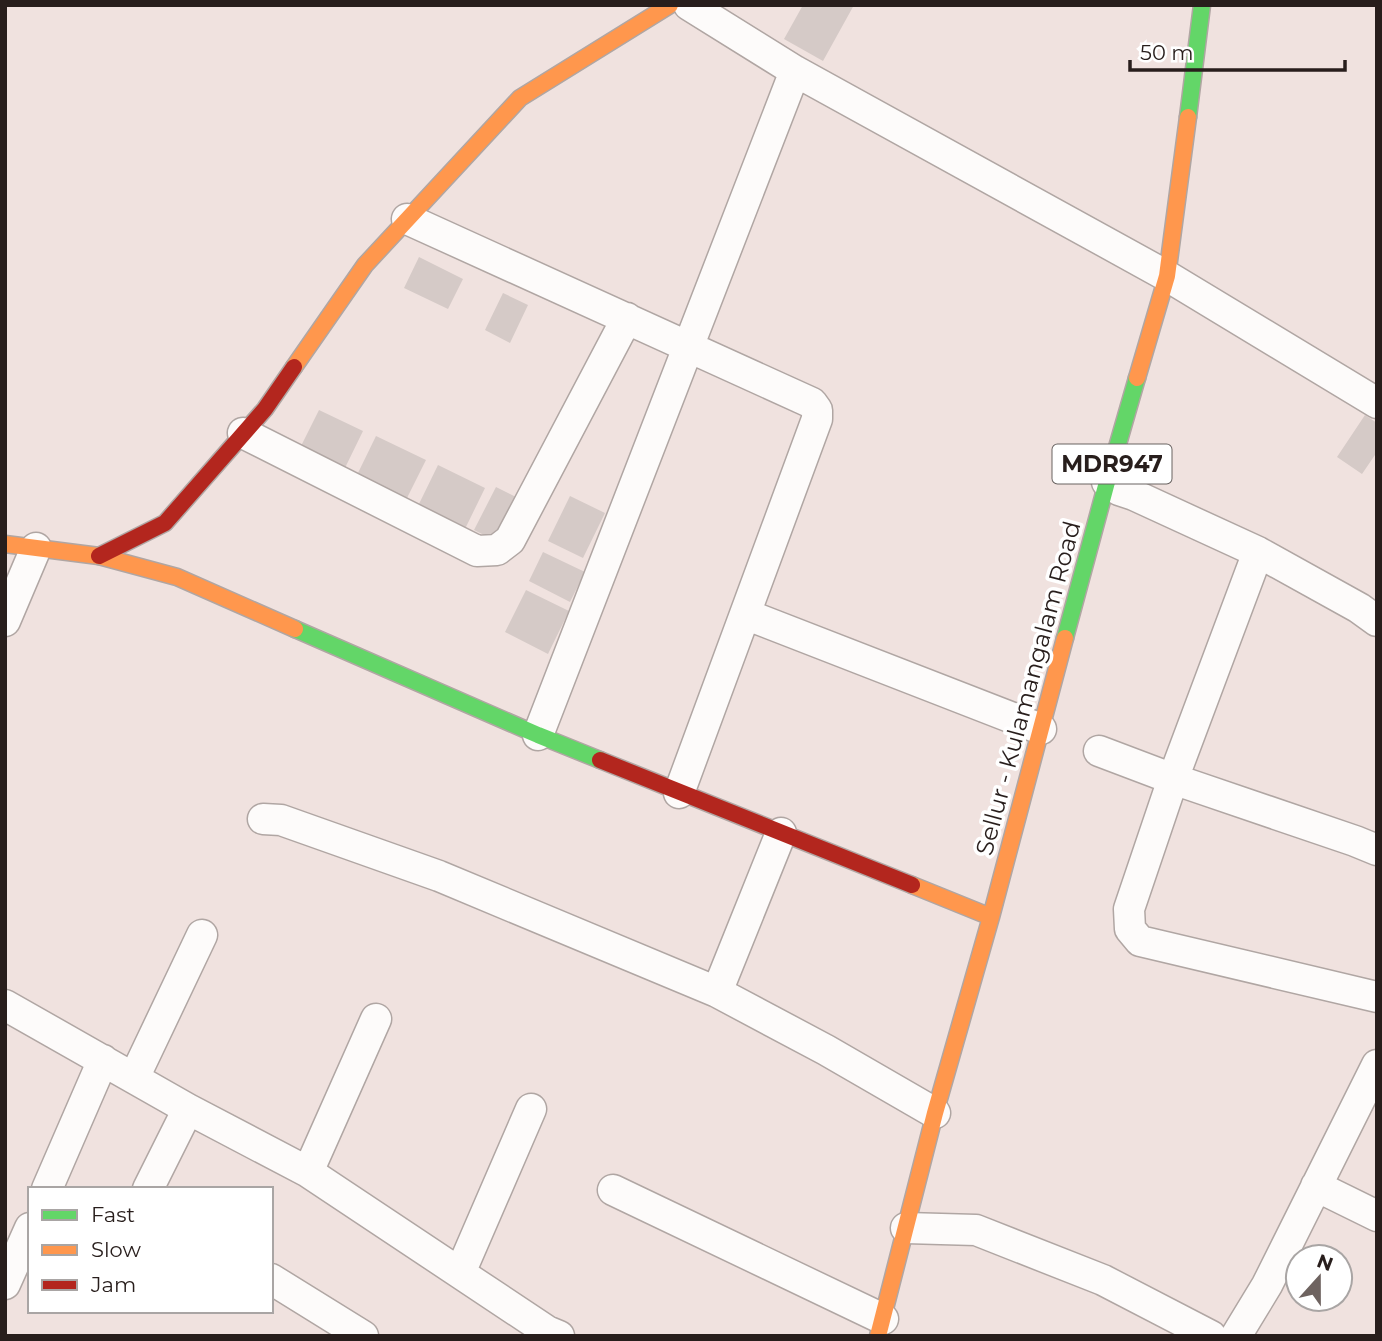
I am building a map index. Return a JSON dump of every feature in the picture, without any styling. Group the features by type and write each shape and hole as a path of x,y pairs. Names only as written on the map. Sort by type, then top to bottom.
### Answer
{"main road":[{"path":"99,556 165,523 265,408 365,265 520,98 670,5"},
{"name":"Sellur - Kulamangalam Road","path":"881,1328 935,1113 1041,729 1120,489 1167,276 1202,5"},
{"path":"5,544 99,556 177,577 538,735 991,917"}],"street":[{"path":"689,5 796,71 1167,276 1377,403"},
{"path":"538,735 796,71"},
{"path":"407,219 812,403 817,410 817,419 679,793"},
{"path":"243,433 477,551 497,550 510,540 627,318"},
{"path":"1120,489 1258,552 1359,608 1377,621"},
{"path":"5,621 36,548"},
{"path":"1258,552 1173,779 1129,909 1130,929 1140,941 1377,998"},
{"path":"745,614 1041,729"},
{"path":"1100,751 1377,850"},
{"path":"263,819 281,820 439,876 717,992 826,1050 935,1113"},
{"path":"717,992 781,833"},
{"path":"134,1078 202,935"},
{"path":"5,1005 188,1109 308,1172 547,1331 559,1336"},
{"path":"308,1172 376,1019"},
{"path":"48,1187 103,1060"},
{"path":"1236,1336 1267,1285 1377,1065"},
{"path":"149,1187 188,1109"},
{"path":"460,1273 531,1109"},
{"path":"1316,1186 1377,1216"},
{"path":"613,1190 881,1328"},
{"path":"906,1228 975,1230 1103,1280 1212,1336"},
{"path":"5,1284 28,1232"},
{"path":"273,1280 363,1336"}],"building":[{"path":"803,5 854,5 823,61 784,39"},
{"path":"419,257 463,279 448,309 404,288"},
{"path":"503,293 528,305 510,343 485,330"},
{"path":"319,410 363,431 343,472 299,450"},
{"path":"1365,415 1377,423 1377,452 1362,474 1337,457"},
{"path":"376,436 426,460 406,500 357,475"},
{"path":"438,465 485,488 464,531 417,508"},
{"path":"496,487 522,500 500,543 474,530"},
{"path":"570,496 605,513 583,558 548,541"},
{"path":"543,552 585,572 570,602 529,581"},
{"path":"526,590 569,611 548,654 505,632"}],"traffic: fast":[{"path":"1188,117 1202,5"},
{"path":"1065,638 1137,378"},
{"path":"295,629 600,760"}],"traffic: slow":[{"path":"294,367 365,265 520,98 670,5"},
{"path":"1137,378 1167,276 1188,117"},
{"path":"5,544 99,556 177,577 295,629"},
{"path":"912,885 991,917 1065,638"},
{"path":"878,1336 935,1113 991,917"}],"traffic: jam":[{"path":"99,556 165,523 265,409 294,367"},
{"path":"600,760 912,885"}]}
